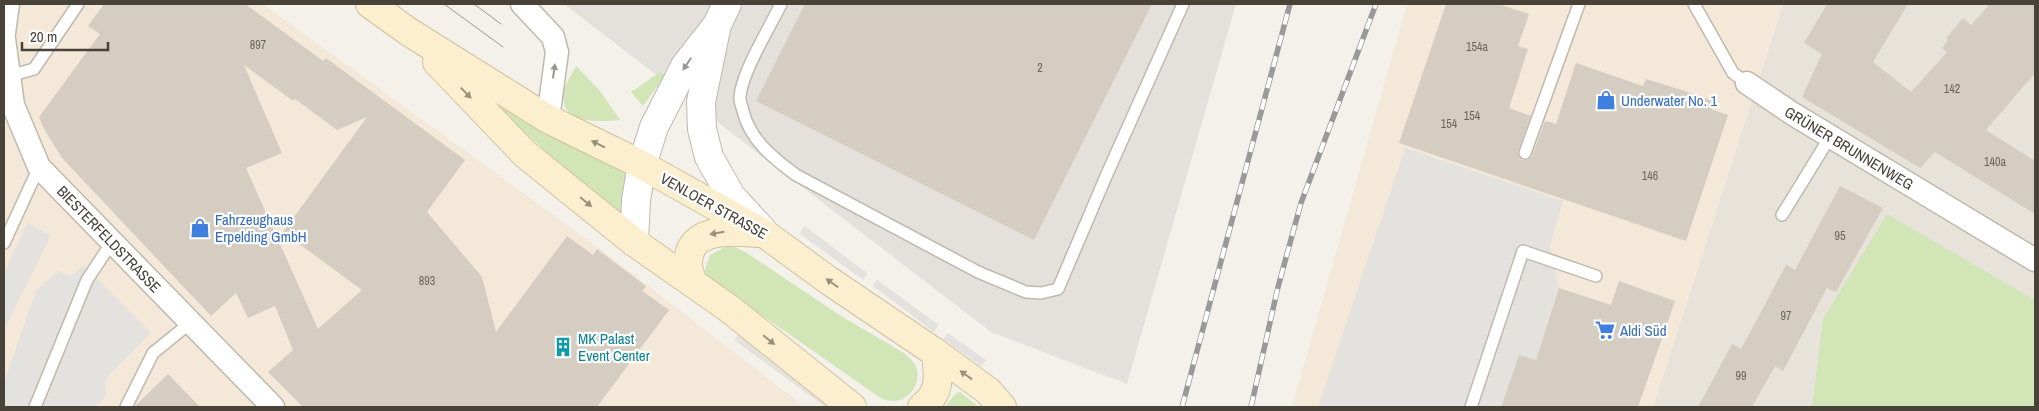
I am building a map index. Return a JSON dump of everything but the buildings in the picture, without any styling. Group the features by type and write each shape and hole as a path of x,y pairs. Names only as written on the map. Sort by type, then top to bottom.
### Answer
{"main road":[{"name":"VENLOER STRASSE","path":"370,4 408,32 548,119 642,165 765,234 828,280 936,353 988,391 1002,407"},
{"name":"VENLOER STRASSE","path":"408,32 525,154 634,242 731,310 852,407"},
{"path":"693,283 688,265 690,250 697,241 710,234 731,231 765,234"},
{"path":"922,407 932,400 938,383 936,353"}],"street":[{"path":"4,33 8,4"},
{"path":"522,4 553,37 557,52 548,119"},
{"path":"634,242 636,200 642,165 654,127 686,66 722,15"},
{"path":"722,15 701,102 702,129 709,157 731,196 765,234"},
{"name":"BIESTERFELDSTRASSE","path":"4,39 13,105 39,167 273,407"},
{"name":"GRÜNER BRUNNENWEG","path":"1748,83 1830,137 2035,260"}],"lane":[{"path":"9,76 34,69 78,4"},
{"path":"781,4 752,63 740,98 744,117 758,143 774,159 796,175 953,259 978,272 1026,292 1041,293 1058,289 1183,4"},
{"path":"1526,153 1579,4"},
{"name":"GRÜNER BRUNNENWEG","path":"1694,4 1733,74 1748,83"},
{"path":"1782,215 1830,137"},
{"path":"4,243 39,167"},
{"path":"35,407 87,280 112,242"},
{"path":"1471,407 1523,251 1596,276"},
{"path":"126,407 153,353 190,323"}],"shaded area":[{"path":"4,4 263,4 599,248 805,407 4,407"},
{"path":"564,4 1236,4 1127,384 991,332"},
{"path":"1407,4 1783,4 1653,407 1292,407"},
{"path":"1783,4 2035,4 2035,407 1653,407"},
{"path":"1405,148 1563,201 1550,245 1559,288 1536,360 1519,355 1501,407 1318,407"},
{"path":"27,223 51,235 4,330 4,274"},
{"path":"805,226 868,274 863,280 799,233"},
{"path":"83,265 151,333 106,378 105,398 94,407 4,407 4,382 36,291 58,271 72,276"},
{"path":"877,280 939,325 934,332 873,286"},
{"path":"948,333 986,360 981,366 943,339"},
{"path":"739,334 839,407 825,407 734,340"}],"green space":[{"path":"576,66 600,91 620,120 591,121 573,116 567,110 564,102 564,91"},
{"path":"660,72 665,76 643,106 631,92"},
{"path":"504,106 630,171 627,224 503,113 501,110"},
{"path":"1887,214 2035,300 2035,407 1812,407 1823,319"},
{"path":"725,247 735,247 747,253 841,316 904,353 917,369 918,375 913,390 900,400 882,399 750,307 714,289 706,276 705,269 710,255"},
{"path":"960,392 979,407 945,407 956,393"}],"tram line":[{"path":"444,4 503,47"},
{"path":"474,4 501,24"}],"railway":[{"path":"1182,407 1290,4"},
{"path":"1251,407 1278,287 1301,203 1376,4"}],"place":[{"name":"Underwater No. 1","path":"1606,100"},
{"name":"Fahrzeughaus Erpelding GmbH","path":"200,228"},
{"name":"Aldi Süd","path":"1605,330"},
{"name":"MK Palast Event Center","path":"563,347"}]}
